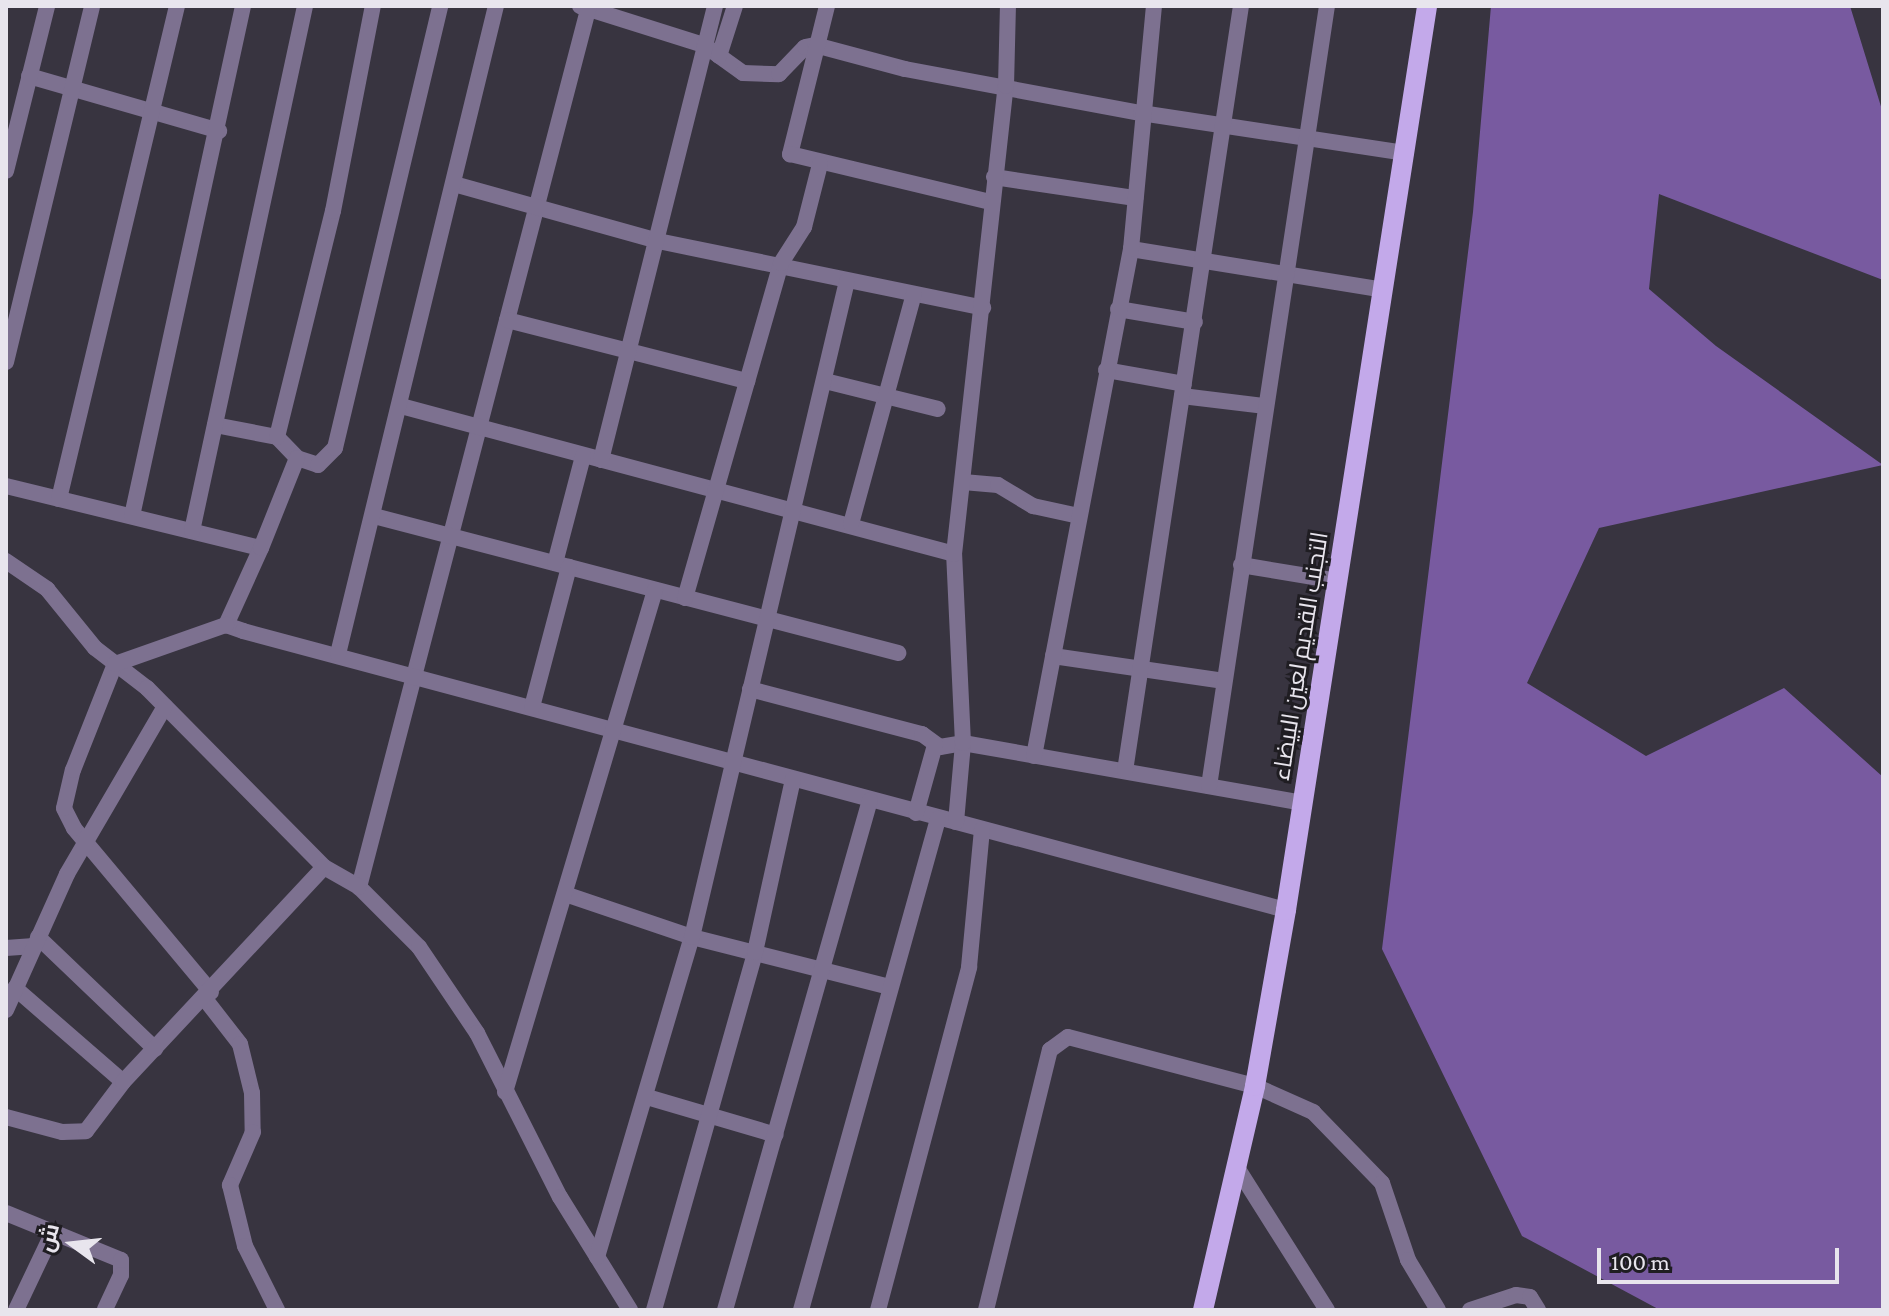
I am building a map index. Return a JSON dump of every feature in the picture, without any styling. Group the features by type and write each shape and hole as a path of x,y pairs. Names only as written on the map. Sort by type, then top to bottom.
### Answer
{"main road":[{"name":"التجنب القديم لعين البيضاء","path":"1203,1310 1255,1086 1286,910 1427,6"}],"street":[{"path":"6,171 47,6"},
{"path":"6,362 92,6"},
{"path":"59,499 177,6"},
{"path":"132,516 219,131 243,6"},
{"path":"192,531 305,6"},
{"path":"277,437 333,211 373,6"},
{"path":"215,425 277,437 297,458 324,464 335,448 440,6"},
{"path":"338,654 401,406 496,6"},
{"path":"601,460 631,352 715,6"},
{"path":"719,56 735,6"},
{"path":"827,6 789,152 820,164 990,202"},
{"path":"956,822 963,743 954,554 983,308 990,202 1006,86 1008,6"},
{"path":"1034,756 1131,249 1141,113 1154,6"},
{"path":"1125,771 1183,390 1206,261 1241,6"},
{"path":"1209,786 1327,6"},
{"path":"359,887 453,535 586,7 704,45 732,68 767,76 788,68 805,47 815,45 905,69 1141,113 1406,153"},
{"path":"29,76 153,115 219,131"},
{"path":"685,598 781,263 804,227 820,164"},
{"path":"994,177 1135,198"},
{"path":"454,184 658,241 781,263 847,281 983,308"},
{"path":"1131,249 1384,290"},
{"path":"597,1257 692,937 847,281"},
{"path":"851,524 890,397 914,294"},
{"path":"1118,309 1195,322"},
{"path":"507,320 747,381"},
{"path":"1106,370 1183,390 1265,406"},
{"path":"825,381 938,409"},
{"path":"401,406 954,554"},
{"path":"532,707 583,456"},
{"path":"226,625 297,458"},
{"path":"963,482 998,485 1033,506 1079,516"},
{"path":"6,486 261,548"},
{"path":"374,516 898,653"},
{"path":"6,561 47,589 95,648 165,706 324,867 359,887 419,947 477,1033 505,1092 630,1310"},
{"path":"1241,565 1338,581"},
{"path":"505,1092 616,730 655,590"},
{"path":"115,664 226,625 938,819 1286,910"},
{"path":"1053,656 1141,666 1224,681"},
{"path":"115,664 66,795 68,819 208,996 240,1044 252,1093 253,1132 230,1185 245,1246 277,1310"},
{"path":"750,689 922,734 935,745 963,743 1304,803"},
{"path":"6,1010 67,874 165,706"},
{"path":"916,813 935,745"},
{"path":"654,1310 755,952 793,779"},
{"path":"725,1310 870,800"},
{"path":"801,1310 938,819"},
{"path":"878,1310 969,967 982,830"},
{"path":"6,1117 78,1135 95,1123 123,1082 208,996 324,867"},
{"path":"565,894 692,937 890,987"},
{"path":"6,948 36,942"},
{"path":"36,942 155,1049"},
{"path":"15,988 123,1082"},
{"path":"986,1310 1055,1042 1068,1037 1255,1086 1313,1112 1382,1183 1408,1260 1438,1310"},
{"path":"647,1097 776,1135"},
{"path":"1236,1166 1327,1310"},
{"path":"6,1213 121,1260 121,1275 105,1310"},
{"path":"16,1310 53,1232"},
{"path":"1470,1310 1510,1295 1530,1297 1538,1310"}],"shaded area":[{"path":"1491,6 1850,6 1883,113 1883,280 1659,194 1649,289 1716,346 1883,465 1599,528 1527,683 1646,756 1784,688 1883,777 1883,1310 1660,1310 1522,1236 1382,949 1473,212"}]}
